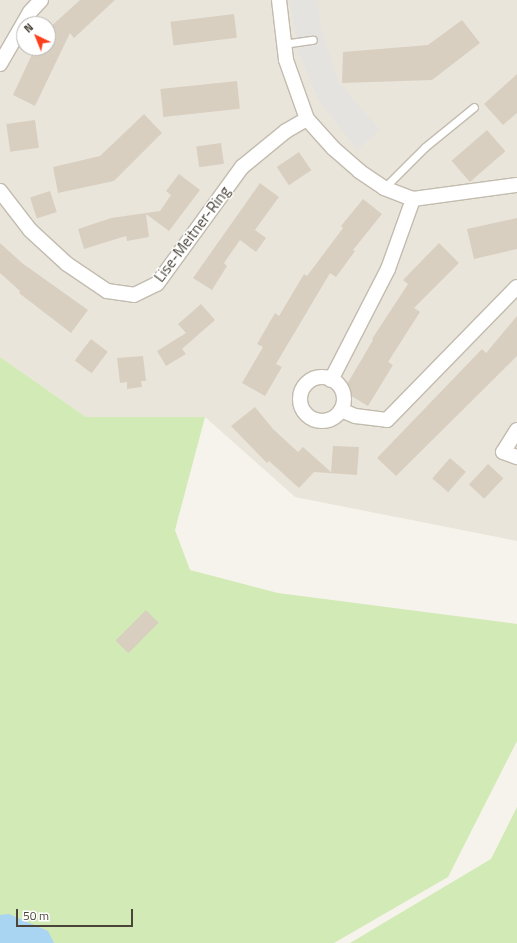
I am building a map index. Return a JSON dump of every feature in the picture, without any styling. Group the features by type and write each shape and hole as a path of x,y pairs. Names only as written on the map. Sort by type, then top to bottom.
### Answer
{"street":[{"path":"0,64 30,12 41,0"},
{"path":"279,0 286,60 307,119 333,148 384,188 413,199 517,185"},
{"name":"Lise-Meitner-Ring","path":"0,191 30,230 67,264 107,291 134,295 157,284 242,167 286,131 307,119"},
{"path":"330,380 388,269 413,199"},
{"path":"341,410 354,416 387,420 517,287"},
{"path":"319,378 330,380 342,390 344,404 341,410 330,420 316,420 309,417 301,405 302,390 307,384 319,378"},
{"path":"517,430 503,452 517,457"}],"lane":[{"path":"283,44 312,40"},
{"path":"384,188 426,147 474,107"}],"shaded area":[{"path":"0,0 517,0 517,541 295,497 205,417 86,417 0,357"},
{"path":"290,0 318,0 321,29 339,82 380,130 357,150 319,101 298,51"}],"green space":[{"path":"0,357 86,417 205,417 175,530 190,570 278,593 517,624 517,741 448,877 334,943 0,943"},
{"path":"517,807 517,943 350,943 491,859"}],"water":[{"path":"9,914 48,931 54,943 0,943 0,915"}],"building":[{"path":"80,0 115,0 74,38 70,33 35,106 13,95 31,56 56,56 56,22"},
{"path":"234,14 237,38 173,46 170,22"},
{"path":"462,20 480,43 432,80 342,83 343,52 428,45"},
{"path":"517,74 517,113 503,125 484,104"},
{"path":"237,81 240,109 163,117 160,89"},
{"path":"144,114 162,133 114,181 58,193 53,167 100,156"},
{"path":"35,120 39,148 10,152 6,124"},
{"path":"487,130 505,151 470,182 452,161"},
{"path":"221,143 224,164 199,167 196,146"},
{"path":"299,152 311,170 289,185 277,167"},
{"path":"179,174 200,190 169,231 146,214 149,237 127,241 126,236 84,249 78,229 111,218 160,211 171,195 166,191"},
{"path":"260,183 279,197 255,230 266,238 256,252 240,240 224,263 227,266 212,290 193,278"},
{"path":"50,191 57,212 37,218 30,197"},
{"path":"363,199 382,214 353,250 355,251 336,277 330,273 276,364 282,367 265,396 242,383 263,347 257,344 275,313 279,316 304,274 307,276 343,228 341,226"},
{"path":"517,218 517,249 474,259 467,229"},
{"path":"0,243 22,263 88,310 71,333 19,293 20,291 0,273"},
{"path":"439,243 459,263 414,308 420,312 388,362 393,365 368,406 343,391 373,340 372,339 408,284 403,280"},
{"path":"201,304 215,320 182,349 186,354 166,366 157,351 186,333 178,324"},
{"path":"517,316 517,356 396,476 377,458 482,349 486,353"},
{"path":"91,339 108,352 92,373 75,361"},
{"path":"143,356 146,381 141,381 142,387 127,389 127,382 120,383 117,358"},
{"path":"255,407 273,429 298,452 303,447 331,472 333,446 359,447 357,475 314,472 299,488 269,461 267,463 231,426"},
{"path":"450,458 466,472 448,492 432,478"},
{"path":"488,464 503,478 484,499 469,484"},
{"path":"146,610 159,623 128,653 116,640"}]}
